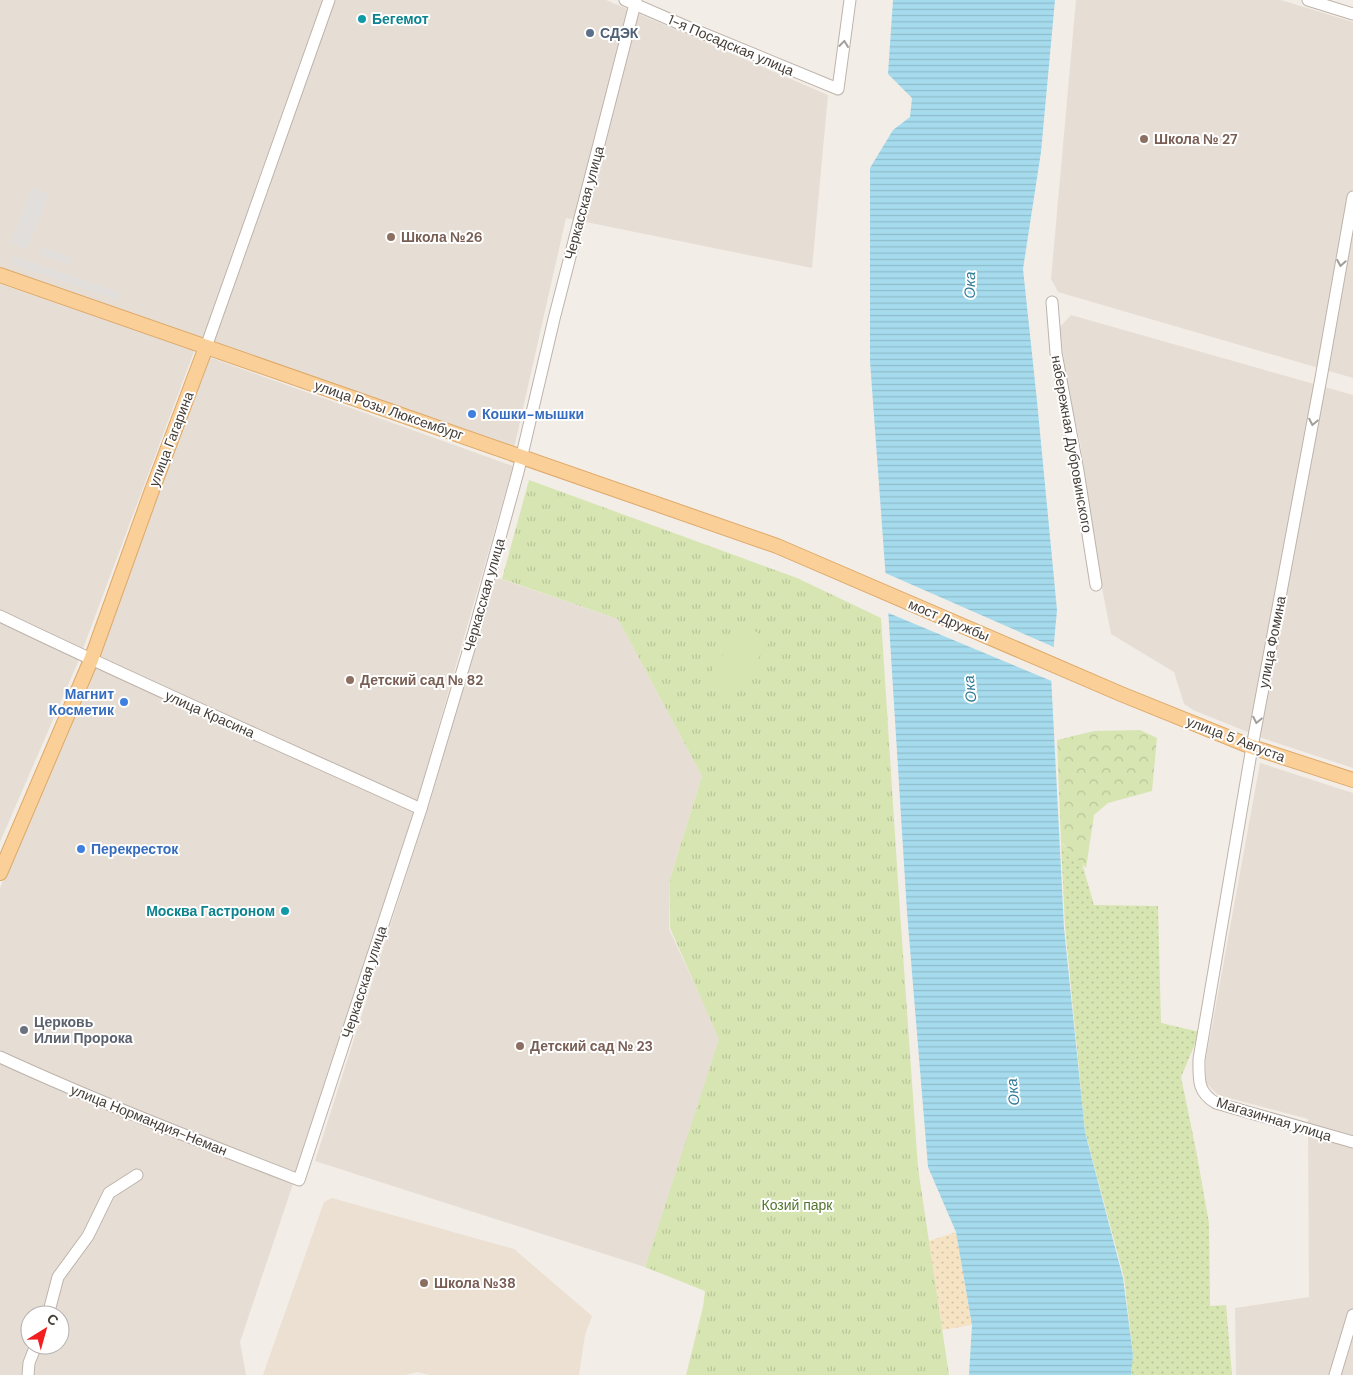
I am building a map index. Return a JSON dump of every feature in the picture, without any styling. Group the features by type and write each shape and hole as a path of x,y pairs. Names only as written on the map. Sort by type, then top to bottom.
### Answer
{"main road":[{"name":"улица Розы Люксембург","path":"0,276 777,546"},
{"name":"улица Гагарина","path":"0,873 91,660 206,347"},
{"name":"мост Дружбы","path":"777,546 1121,694"},
{"name":"улица 5 Августа","path":"1121,694 1252,748 1353,780"}],"street":[{"name":"улица Гагарина","path":"206,347 329,0"},
{"name":"1-я Посадская улица","path":"632,1 685,26 838,89 850,0"},
{"path":"1308,0 1353,14"},
{"name":"Черкасская улица","path":"299,1180 420,809 474,632 522,456 632,1"},
{"name":"улица Фомина","path":"1201,1088 1199,1059 1252,748 1353,197"},
{"name":"набережная Дубровинского","path":"1052,302 1056,353 1078,471 1096,585"},
{"name":"улица Красина","path":"0,616 91,660 420,809"},
{"name":"улица Нормандия-Неман","path":"0,1057 40,1076 154,1123 299,1180"},
{"name":"Магазинная улица","path":"1201,1088 1207,1098 1216,1103 1353,1142"},
{"path":"51,1305 58,1277 88,1236 109,1193 138,1175"},
{"path":"1335,1375 1353,1315"},
{"path":"28,1375 32,1355"}],"shaded area":[{"path":"0,0 606,0 828,95 812,268 566,218 514,448 0,270"},
{"path":"1076,0 1281,0 1353,22 1353,378 1058,292 1051,279"},
{"path":"32,187 49,194 27,250 11,243"},
{"path":"41,247 72,257 69,264 39,255"},
{"path":"14,256 121,293 118,300 11,264"},
{"path":"0,284 195,349 78,662 0,842"},
{"path":"1071,315 1353,395 1353,768 1265,739 1193,710 1184,704 1174,672 1111,634 1101,583 1080,442 1070,399 1059,328"},
{"path":"206,356 513,466 414,812 295,1172 42,1074 0,1054 0,888 94,666"},
{"path":"495,577 618,619 702,776 670,879 669,929 720,1039 645,1267 315,1161 433,792"},
{"path":"1260,763 1353,793 1353,1375 1236,1375 1235,1308 1309,1297 1308,1119 1218,1095 1206,1083 1206,1057"},
{"path":"0,1060 293,1184 240,1342 246,1375 0,1375"},
{"name":"Школа №38","path":"332,1198 514,1249 592,1316 585,1335 579,1375 430,1375 417,1372 405,1375 263,1375 324,1202"}],"green space":[{"name":"Козий парк","path":"529,480 797,578 881,618 918,1168 949,1375 686,1375 703,1307 705,1291 645,1267 719,1039 670,928 670,879 702,776 618,619 502,579"},
{"path":"744,624 770,641 735,693 709,675"},
{"path":"1140,730 1157,738 1152,791 1108,803 1094,815 1086,868 1061,842 1057,740 1094,731"},
{"path":"1061,843 1082,863 1094,905 1158,906 1161,1023 1200,1032 1181,1077 1209,1223 1210,1306 1226,1305 1232,1375 1131,1375 1133,1354 1124,1277 1085,1131 1065,926"}],"sand":[{"path":"956,1232 972,1325 942,1330 929,1241"}],"water":[{"name":"Ока","path":"893,0 1055,0 1041,152 1023,269 1057,610 1051,675 1064,928 1085,1132 1123,1278 1133,1355 1131,1375 969,1375 972,1325 956,1232 928,1167 907,912 870,361 870,168 893,130 910,117 912,98 888,74"}],"pier":[{"path":"883,572 1056,648 1054,682 886,612"}],"place":[{"name":"Бегемот","path":"362,19"},
{"name":"СДЭК","path":"590,33"},
{"name":"Школа № 27","path":"1144,139"},
{"name":"Школа №26","path":"391,237"},
{"name":"Кошки-мышки","path":"472,414"},
{"name":"Детский сад № 82","path":"350,680"},
{"name":"Магнит Косметик","path":"124,702"},
{"name":"Перекресток","path":"81,849"},
{"name":"Москва Гастроном","path":"285,911"},
{"name":"Церковь Илии Пророка","path":"24,1030"},
{"name":"Детский сад № 23","path":"520,1046"},
{"name":"Школа №38","path":"424,1283"}]}
